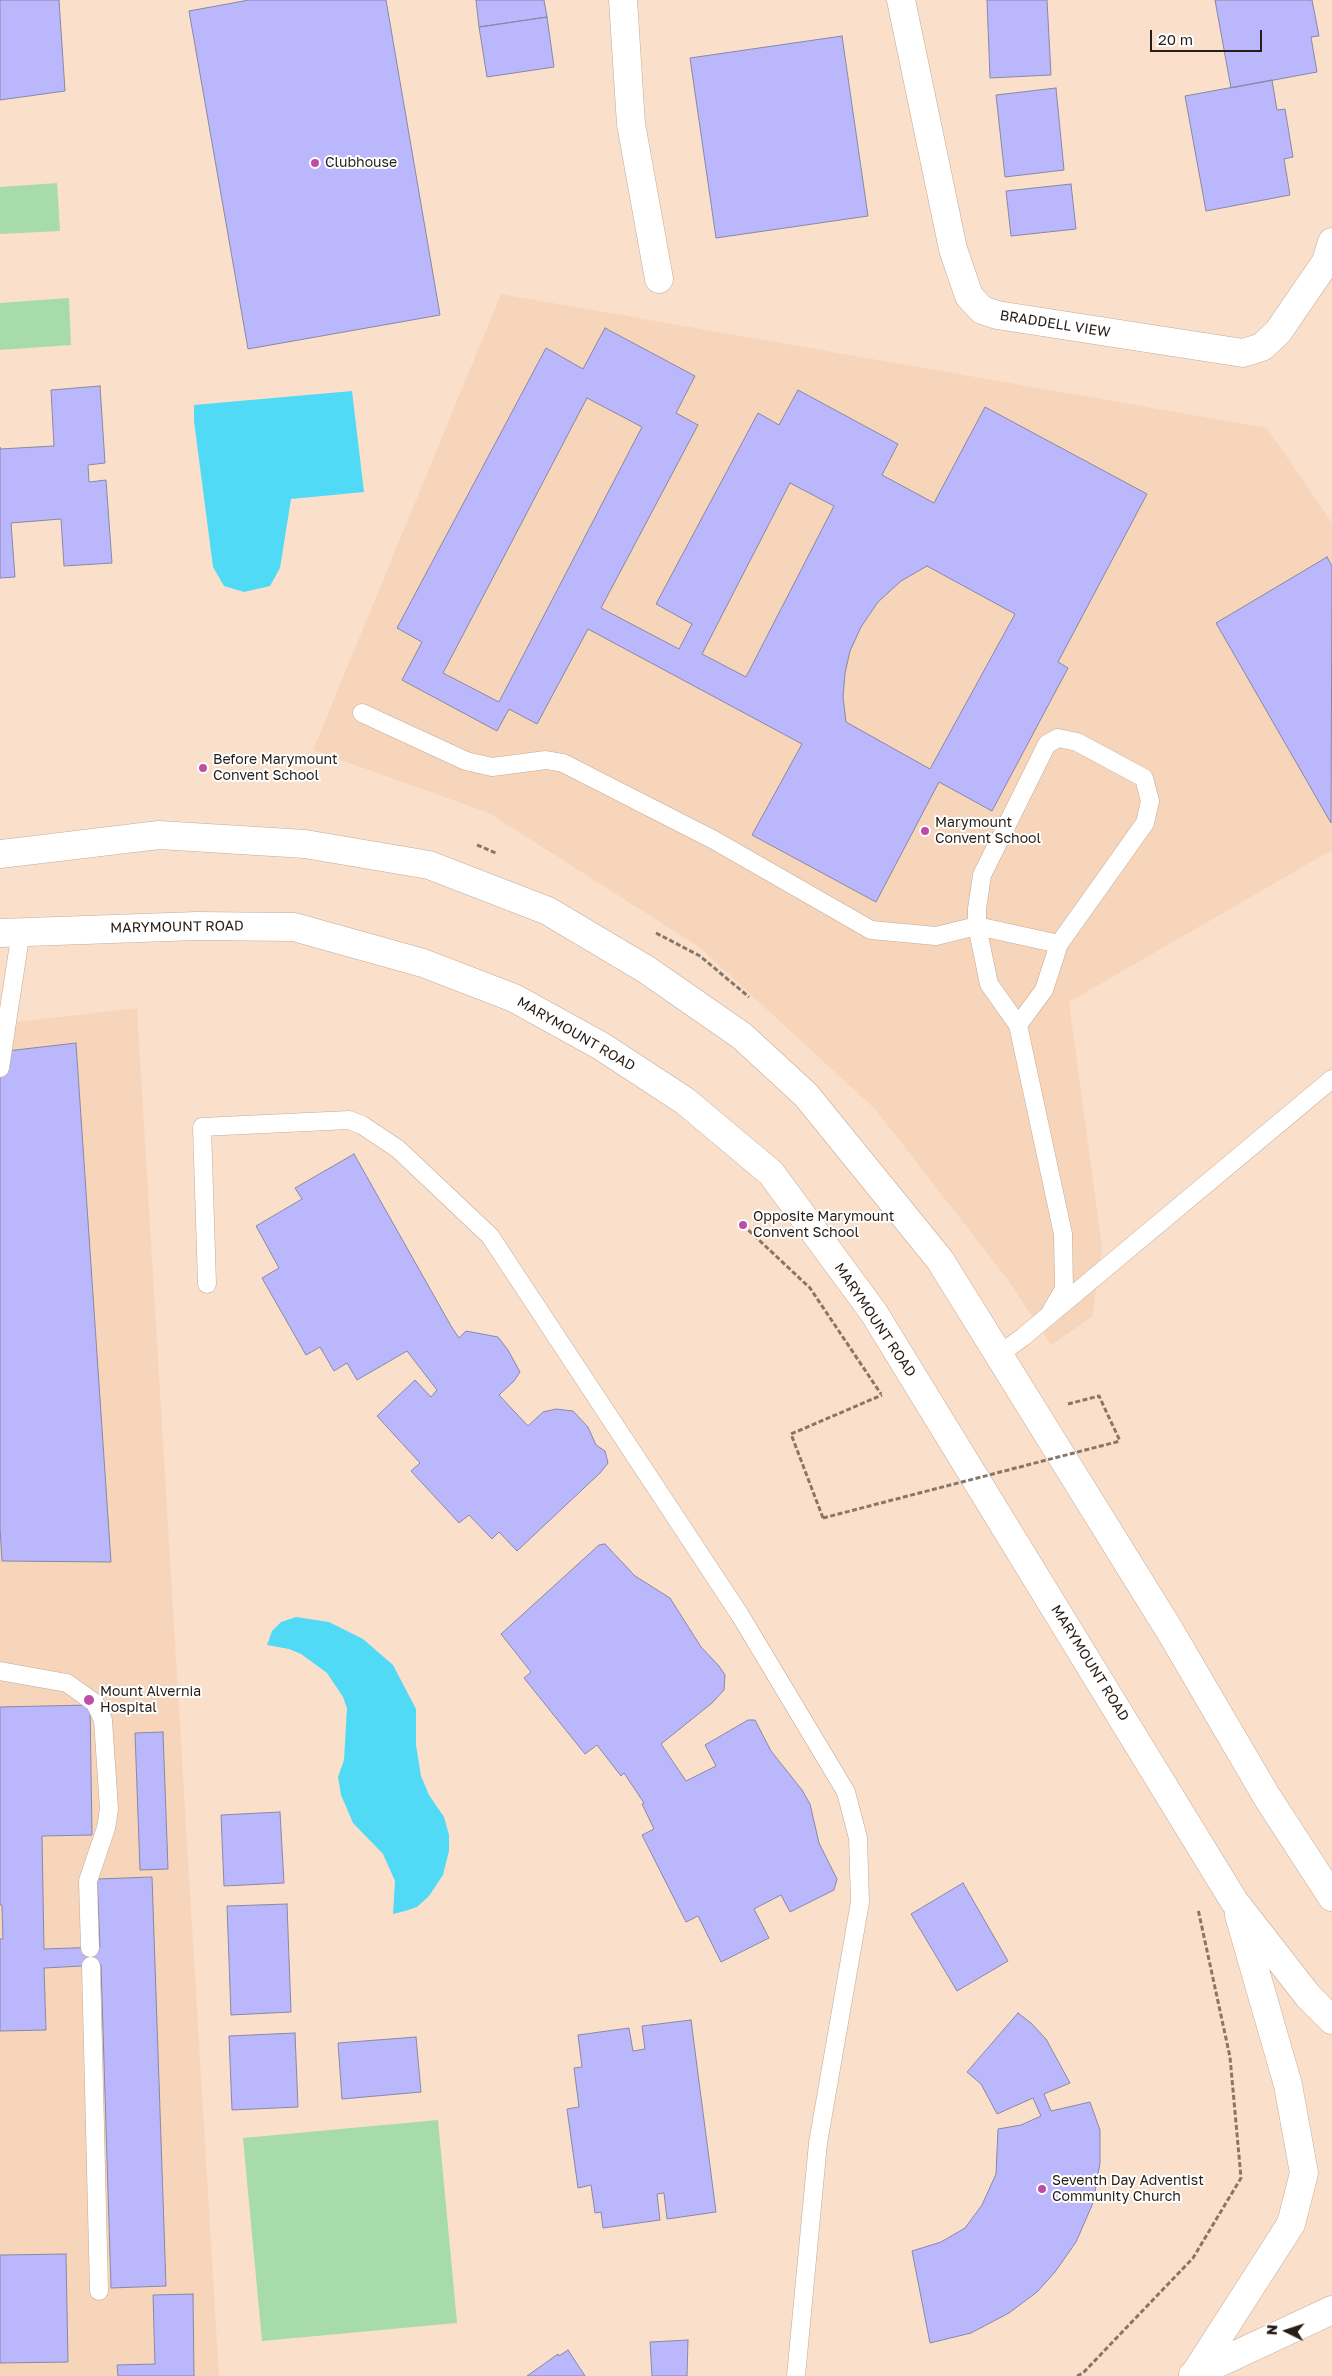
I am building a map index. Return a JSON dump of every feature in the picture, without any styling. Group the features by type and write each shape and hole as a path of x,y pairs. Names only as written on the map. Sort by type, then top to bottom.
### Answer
{"main road":[{"path":"623,0 631,124 659,279"},
{"name":"BRADDELL VIEW","path":"901,0 952,249 969,296 982,310 997,315 1243,353 1262,347 1278,332 1326,262 1332,242"},
{"path":"0,854 158,835 305,844 429,865 548,911 647,970 742,1036 799,1088 940,1260 1170,1631 1266,1797 1332,1897"},
{"name":"MARYMOUNT ROAD","path":"11,932 197,926 294,927 422,963 514,998 601,1046 685,1100 771,1173 874,1313 1234,1901 1308,1996 1332,2020"},
{"path":"1193,2376 1291,2224 1304,2173 1288,2085 1234,1901"},
{"path":"1193,2376 1332,2310"}],"lane":[{"path":"362,713 466,761 492,766 546,760 563,763 714,840 871,930 936,936 977,926 1059,944"},
{"path":"1018,1025 1044,990 1059,944 1145,824 1150,801 1144,778 1077,742 1058,738 1047,744 982,875 977,926 989,984 1018,1025 1063,1234 1064,1289 1049,1315"},
{"path":"0,1068 11,932"},
{"path":"1000,1354 1332,1079"},
{"path":"207,1284 202,1128 349,1120 362,1125 398,1149 490,1236 740,1615 846,1792 858,1838 860,1902 818,2142 796,2376"},
{"path":"0,1671 67,1683 95,1703 103,1720 109,1809 106,1828 88,1881 90,1948"},
{"path":"91,1966 99,2291"}],"path":[{"path":"743,1225 810,1288 887,1403"},
{"path":"882,1395 791,1434 823,1518 1120,1441 1099,1396 1065,1405"},
{"path":"942,1486 947,1494"},
{"path":"1077,2376 1083,2373 1193,2258 1240,2178 1230,2057 1196,1904"}],"shaded area":[{"name":"Marymount Convent School","path":"501,294 1267,428 1332,523 1332,850 1069,1002 1102,1248 1092,1317 1051,1345 1008,1280 875,1109 699,947 489,813 313,750"},
{"name":"Mount Alvernia Hospital","path":"137,1008 219,2376 0,2376 0,1024"}],"green space":[{"path":"57,183 60,231 0,234 0,187"},
{"path":"69,298 71,345 0,350 0,303"},
{"path":"438,2120 457,2323 262,2341 243,2138"}],"water":[{"path":"352,391 364,492 291,499 280,568 270,586 244,592 224,586 213,567 194,421 194,405"},
{"path":"296,1617 329,1622 363,1639 393,1665 416,1709 416,1745 421,1776 429,1795 444,1817 449,1835 449,1851 443,1875 429,1896 417,1907 393,1914 395,1881 383,1854 353,1823 341,1795 338,1777 344,1760 347,1708 343,1697 327,1673 301,1654 289,1649 267,1645 272,1631 281,1622"}],"building":[{"path":"0,0 59,0 65,91 0,100"},
{"name":"Clubhouse","path":"249,0 386,0 440,315 248,349 189,11"},
{"path":"476,0 544,0 547,17 479,27"},
{"path":"987,0 1047,0 1051,75 990,78"},
{"path":"1215,0 1312,0 1319,36 1311,37 1317,72 1231,88"},
{"path":"547,17 554,67 487,77 479,27"},
{"path":"842,36 868,216 716,238 690,58"},
{"path":"1272,80 1277,110 1285,109 1293,157 1284,159 1290,195 1206,211 1185,96"},
{"path":"1056,88 1064,170 1005,177 996,95"},
{"path":"1071,184 1076,229 1011,236 1006,191"},
{"path":"605,328 695,376 676,413 698,425 601,608 679,649 692,624 656,604 758,413 779,425 798,390 898,444 882,475 934,503 985,407 1147,494 1058,662 1068,668 992,811 939,782 876,902 752,835 802,744 588,629 537,724 509,709 497,731 402,680 422,642 397,628 546,348 583,369","holes":["587,398 642,427 499,702 443,673","790,483 834,506 746,677 702,654","927,566 1015,614 930,769 846,722 843,697 845,673 850,651 861,627 878,602 901,581"]},
{"path":"100,386 105,463 88,465 89,482 106,480 112,563 64,566 61,519 11,523 15,577 0,578 0,449 54,446 51,390"},
{"path":"1327,557 1332,566 1331,823 1216,623"},
{"path":"76,1043 111,1562 2,1561 0,1528 0,1058 7,1051"},
{"path":"354,1154 459,1338 466,1331 498,1337 508,1350 520,1372 514,1381 499,1395 528,1426 543,1412 556,1409 573,1411 588,1427 596,1445 605,1451 608,1463 600,1473 517,1551 499,1532 492,1539 469,1515 459,1523 411,1471 420,1463 377,1416 415,1380 431,1397 437,1390 407,1351 357,1380 347,1363 334,1371 320,1347 306,1355 262,1278 279,1268 256,1226 302,1199 295,1188"},
{"path":"605,1544 635,1576 670,1598 701,1647 725,1675 724,1690 712,1703 661,1744 686,1781 716,1766 705,1745 748,1720 755,1720 771,1751 802,1790 810,1804 819,1843 837,1879 834,1890 790,1912 781,1895 754,1909 769,1938 721,1962 698,1916 686,1922 642,1835 654,1829 642,1804 644,1803 624,1773 621,1776 597,1745 585,1754 524,1678 531,1672 501,1634 599,1545"},
{"path":"90,1705 92,1835 42,1836 44,1949 100,1947 97,1879 152,1877 166,2286 111,2288 101,1965 44,1968 46,2030 0,2031 0,1939 3,1939 2,1905 0,1905 0,1707"},
{"path":"163,1732 168,1869 140,1870 135,1733"},
{"path":"280,1812 284,1883 224,1886 221,1815"},
{"path":"963,1883 1008,1961 957,1991 911,1914"},
{"path":"287,1904 291,2012 231,2015 227,1906"},
{"name":"Seventh Day Adventist Community Church","path":"1018,2013 1031,2023 1046,2039 1070,2083 1044,2094 1051,2111 1090,2102 1100,2130 1100,2163 1093,2203 1076,2242 1055,2272 1037,2292 1009,2313 971,2333 930,2343 912,2251 941,2242 965,2228 982,2205 996,2174 998,2129 1021,2125 1041,2116 1033,2098 997,2114 981,2084 967,2072"},
{"path":"691,2020 716,2212 667,2219 664,2193 657,2194 660,2220 603,2228 601,2212 595,2213 591,2185 578,2188 567,2109 579,2107 574,2068 582,2067 578,2035 629,2028 633,2051 645,2049 642,2026"},
{"path":"295,2033 298,2107 232,2110 229,2036"},
{"path":"416,2037 421,2092 342,2099 338,2043"},
{"path":"66,2254 68,2362 0,2363 0,2255"},
{"path":"193,2294 194,2376 118,2376 117,2365 155,2364 153,2295"},
{"path":"688,2340 687,2376 652,2376 650,2342"},
{"path":"568,2350 585,2376 527,2376 558,2354 559,2356"}],"place":[{"name":"Clubhouse","path":"315,163"},
{"name":"Before Marymount Convent School","path":"203,768"},
{"name":"Marymount Convent School","path":"925,831"},
{"name":"Opposite Marymount Convent School","path":"743,1225"},
{"name":"Mount Alvernia Hospital","path":"89,1700"},
{"name":"Seventh Day Adventist Community Church","path":"1042,2189"}]}
